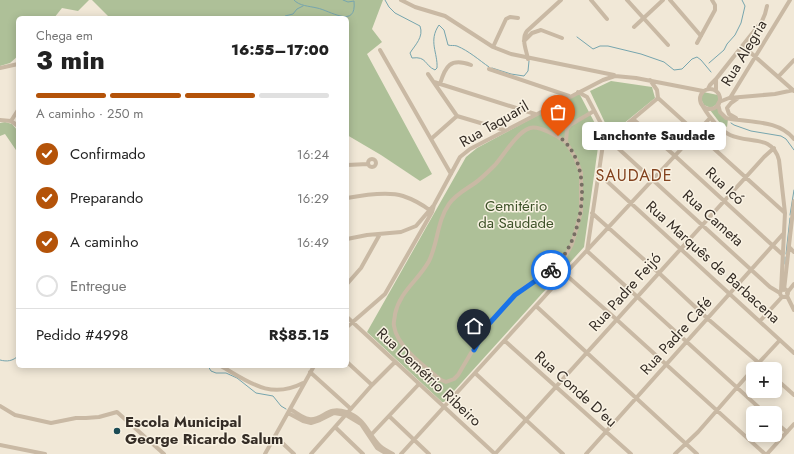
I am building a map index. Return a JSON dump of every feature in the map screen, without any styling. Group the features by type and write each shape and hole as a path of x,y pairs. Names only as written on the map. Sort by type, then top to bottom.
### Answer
{"street":[{"path":"400,0 415,7 445,16 493,47 511,54 615,76 650,80 703,91 712,89 730,98"},
{"path":"528,58 524,35 561,0"},
{"path":"591,0 607,19"},
{"path":"627,0 668,45"},
{"path":"634,27 663,0"},
{"path":"670,0 701,36"},
{"path":"697,43 715,10 715,5 712,0"},
{"name":"Rua Alegria","path":"730,98 790,0"},
{"path":"708,89 710,84 716,79 762,21 766,6"},
{"path":"493,47 506,19 510,16 518,18"},
{"path":"524,42 532,33 541,30 562,38"},
{"path":"743,46 794,90"},
{"path":"380,50 451,174"},
{"path":"778,77 794,60"},
{"path":"440,84 444,71 447,67 463,62 471,65"},
{"path":"0,68 16,65"},
{"path":"489,69 569,96"},
{"path":"600,72 602,75 602,80"},
{"path":"428,74 457,116 504,130"},
{"name":"Rua Taquaril","path":"349,239 367,235 401,232 416,226 431,211 465,152 569,96 602,80 615,76"},
{"path":"716,79 720,112 723,116 778,126 789,133 794,139"},
{"path":"650,80 657,90 658,98 785,213"},
{"path":"434,82 535,114"},
{"path":"657,90 664,83"},
{"path":"578,92 587,97 590,86"},
{"path":"691,89 700,100 710,118 728,134 740,138 765,142 777,152 785,213 782,254 784,293"},
{"path":"702,105 709,109 730,98 775,94 794,90"},
{"path":"700,100 703,91"},
{"name":"Rua Cameta","path":"587,97 607,138 770,287 784,293 794,310"},
{"path":"613,143 612,139 615,134 658,98"},
{"path":"739,98 731,103 727,108 727,111 729,114 740,120"},
{"path":"566,142 558,136 535,127 529,128 520,135 495,165 475,183 460,192 449,204 442,217 438,236 429,260 421,274 405,290 397,307 394,324 396,335 408,350 441,380 446,382 454,379 458,375 487,326 515,295 525,287 547,274 566,255 572,244 581,212 581,173 575,157 566,142 567,129 570,124 594,111"},
{"path":"11,121 16,113"},
{"path":"430,139 457,116"},
{"path":"401,454 674,155 710,118"},
{"name":"Rua Icó","path":"633,119 782,254"},
{"path":"0,120 11,121 16,125"},
{"path":"587,251 604,131 610,134 615,134"},
{"name":"Rua Padre Feijó","path":"495,454 616,319 660,273 702,224 774,148"},
{"path":"349,165 368,164"},
{"name":"Rua Marquês de Barbacena","path":"598,173 794,353"},
{"path":"349,198 374,195 398,195 407,197 431,211 385,294 349,324"},
{"path":"784,293 794,201"},
{"path":"592,213 660,273 708,319 758,362"},
{"path":"349,282 362,268 380,234"},
{"name":"Rua Padre Café","path":"586,454 783,234"},
{"path":"789,245 794,238"},
{"path":"789,245 794,252"},
{"path":"587,251 757,406"},
{"path":"565,274 766,454 794,424"},
{"path":"760,321 784,293 793,286"},
{"path":"536,306 698,454"},
{"name":"Rua Demétrio Ribeiro","path":"349,319 495,454"},
{"path":"760,362 780,340"},
{"name":"Rua Conde D'eu","path":"505,341 631,454"},
{"path":"311,454 372,385 396,362"},
{"path":"349,364 372,385"},
{"path":"224,368 256,386 268,390 286,389 304,383"},
{"path":"265,454 313,368"},
{"path":"310,372 349,412 358,417 381,447 393,454"},
{"path":"475,373 563,454"},
{"path":"675,454 746,377"},
{"path":"371,435 419,384"},
{"path":"782,384 794,395"},
{"path":"0,406 15,415 51,423 71,418 99,417 117,412 164,454"},
{"path":"289,411 311,419 319,418 331,410 349,412"},
{"path":"389,416 429,454"},
{"path":"335,427 363,454"},
{"path":"782,428 787,432"},
{"path":"371,435 379,449 387,454"},
{"path":"275,436 294,454"},
{"path":"0,445 45,454"}],"green space":[{"path":"0,0 89,0 78,11 62,8 56,16 16,16 16,58 10,63 0,66"},
{"path":"92,0 383,0 372,29 382,42 367,54 432,174 420,181 349,136 349,16 108,16"},
{"path":"611,81 652,87 655,98 612,133 607,127 590,91"},
{"path":"703,92 718,95 718,101 711,108 704,105 701,99"},
{"name":"Cemitério da Saudade","path":"579,93 600,133 584,247 444,402 442,402 367,332 466,157 477,148"},
{"path":"717,107 728,119 727,127 720,123 710,110 714,110"},
{"path":"5,122 12,124 16,129 16,150 5,134 0,136 0,123"}],"waterway":[{"path":"294,0 301,5 322,9 341,16 351,15 354,10 354,1 348,2 343,0"},
{"path":"385,0 395,13 420,26 420,37 410,53 412,58 420,58 431,68 435,70 437,68 434,36 439,25 444,30 448,45 461,48 489,67"},
{"path":"709,63 724,50 735,35 741,23 745,6 742,0"},
{"path":"285,16 293,14 297,9 303,6"},
{"path":"577,37 593,49 600,46 608,46 641,54 664,62 674,70 682,69 692,59 697,57 711,72"},
{"path":"492,68 511,74 524,76 528,71 529,61"},
{"path":"731,123 751,131 781,136 786,139 794,150"},
{"path":"790,215 794,190"},
{"path":"786,254 790,218"},
{"path":"785,257 785,264"},
{"path":"0,360 10,361 16,358"},
{"path":"209,368 211,371 216,373 226,373 237,378 256,393 273,396 281,406 286,409"}],"way so far":[{"path":"551,270 566,255 572,244 581,212 581,173 575,157 566,142 558,136"}],"place":[{"name":"Lanchonte Saudade","path":"558,136"},
{"name":"Escola Municipal George Ricardo Salum","path":"117,431"}],"district":[{"name":"SAUDADE","path":"634,175"}],"route":[{"path":"474,350 487,326 515,295 551,270"}]}
